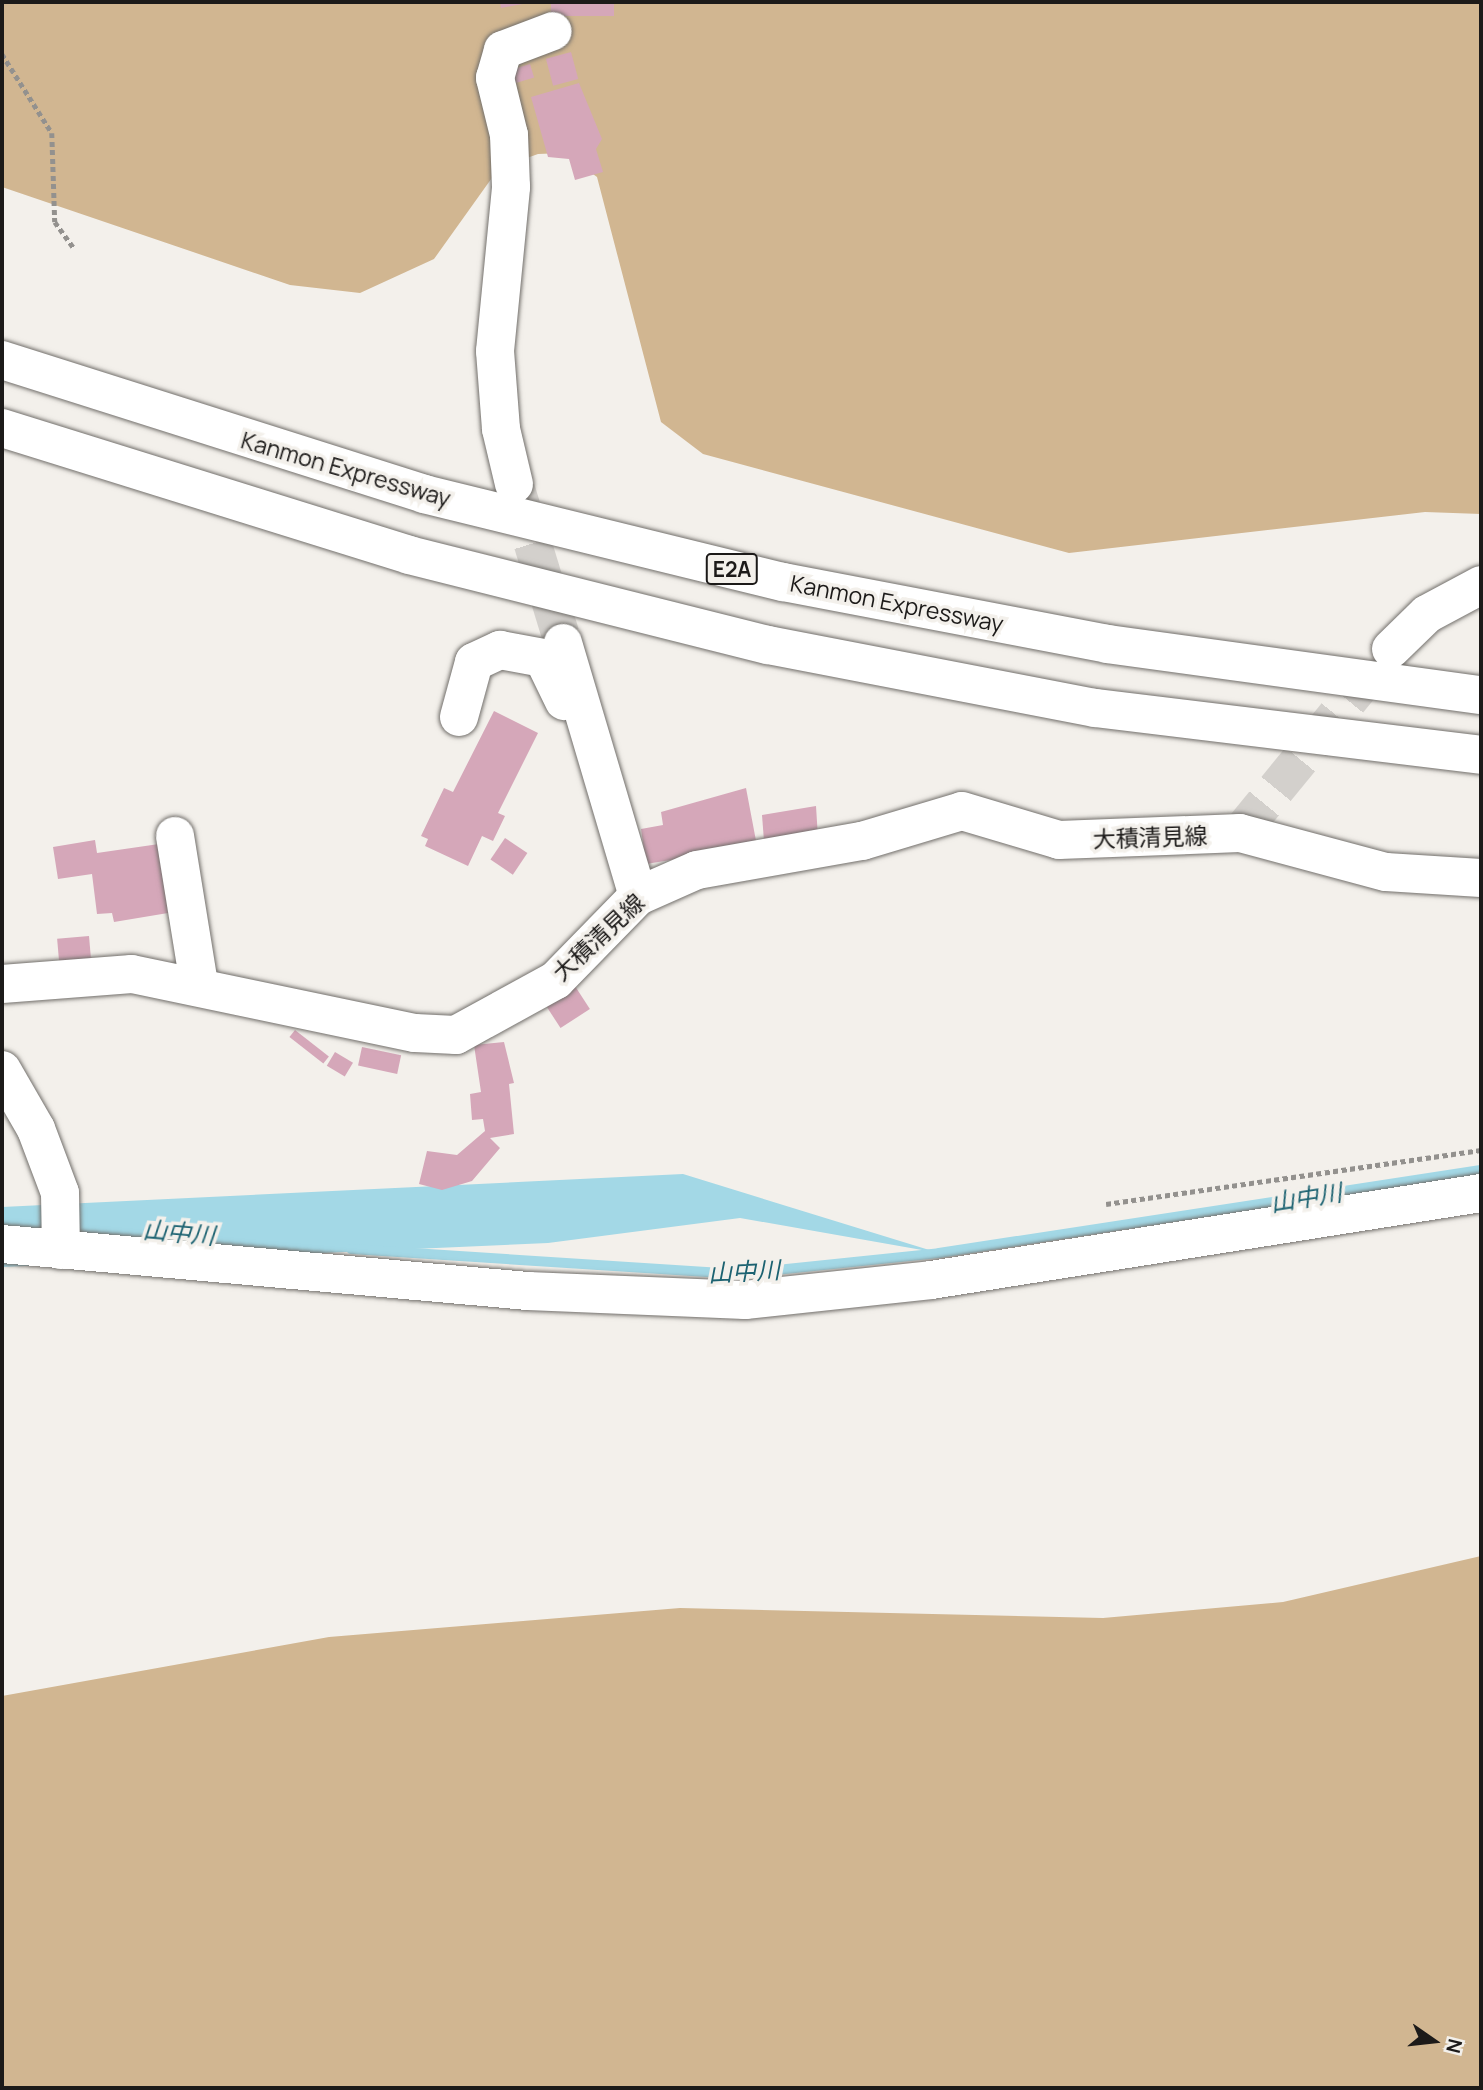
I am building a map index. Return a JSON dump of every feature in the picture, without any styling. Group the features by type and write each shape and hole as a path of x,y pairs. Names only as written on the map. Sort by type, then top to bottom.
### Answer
{"main road":[{"path":"514,484 501,429 495,351 511,187 509,135 495,78 503,50 553,31"},
{"name":"Kanmon Expressway","path":"2,360 424,494 783,582 1107,644 1481,695"},
{"path":"2,428 409,555 768,645 1095,708 1481,755"},
{"path":"1391,649 1427,614 1481,585"},
{"path":"564,643 638,896"},
{"path":"460,717 474,662 500,650 543,658 565,703 583,708"},
{"name":"大積清見線","path":"2,984 132,974 199,984 415,1033 456,1035 556,979 638,896 696,870 862,841 962,811 1059,840 1240,833 1386,872 1481,878"},
{"path":"175,836 199,984"},
{"path":"2,1070 36,1129 62,1232"},
{"path":"2,1244 62,1232 528,1291 745,1300 931,1280 1481,1193"}],"path":[{"path":"2,54 52,133 55,222 73,247"},
{"path":"1106,1204 1481,1150"}],"shaded area":[{"path":"2,2 1481,2 1481,514 1425,512 1069,553 703,454 661,422 597,177 564,153 538,154 499,168 434,259 360,293 290,285 2,187"},
{"path":"1481,1556 1481,2088 2,2088 2,1696 329,1637 680,1608 1103,1618 1283,1602"}],"water":[{"path":"683,1174 939,1253 740,1218 548,1243 2,1267 2,1207"}],"building":[{"path":"500,2 528,2 528,3 501,8"},
{"path":"551,2 614,2 614,16 551,16"},
{"path":"571,52 578,79 553,86 546,59"},
{"path":"530,64 534,77 516,83 512,70"},
{"path":"579,83 602,139 596,149 603,172 575,180 569,159 548,157 531,97"},
{"path":"494,711 538,733 498,813 505,816 493,841 482,836 468,866 425,846 428,839 421,836 444,788 453,792"},
{"path":"746,788 757,846 646,864 641,829 663,825 661,812"},
{"path":"816,806 818,838 764,841 762,815"},
{"path":"505,838 527,853 513,875 490,860"},
{"path":"95,840 97,853 159,844 168,913 114,922 112,913 97,914 92,874 58,879 53,847"},
{"path":"89,936 91,960 59,963 57,939"},
{"path":"573,983 590,1009 561,1028 544,1002"},
{"path":"295,1030 329,1056 323,1064 289,1037"},
{"path":"504,1042 514,1083 509,1084 514,1134 490,1138 500,1148 472,1181 442,1190 419,1184 427,1151 457,1155 485,1131 483,1119 472,1120 470,1094 481,1092 474,1045"},
{"path":"362,1047 401,1055 397,1074 358,1066"},
{"path":"335,1052 353,1063 345,1077 327,1066"}],"waterway":[{"name":"山中川","path":"351,1249 737,1274 939,1253 1481,1170"}],"tunnel":[{"path":"516,489 563,643"},
{"path":"1240,833 1385,656"}]}
